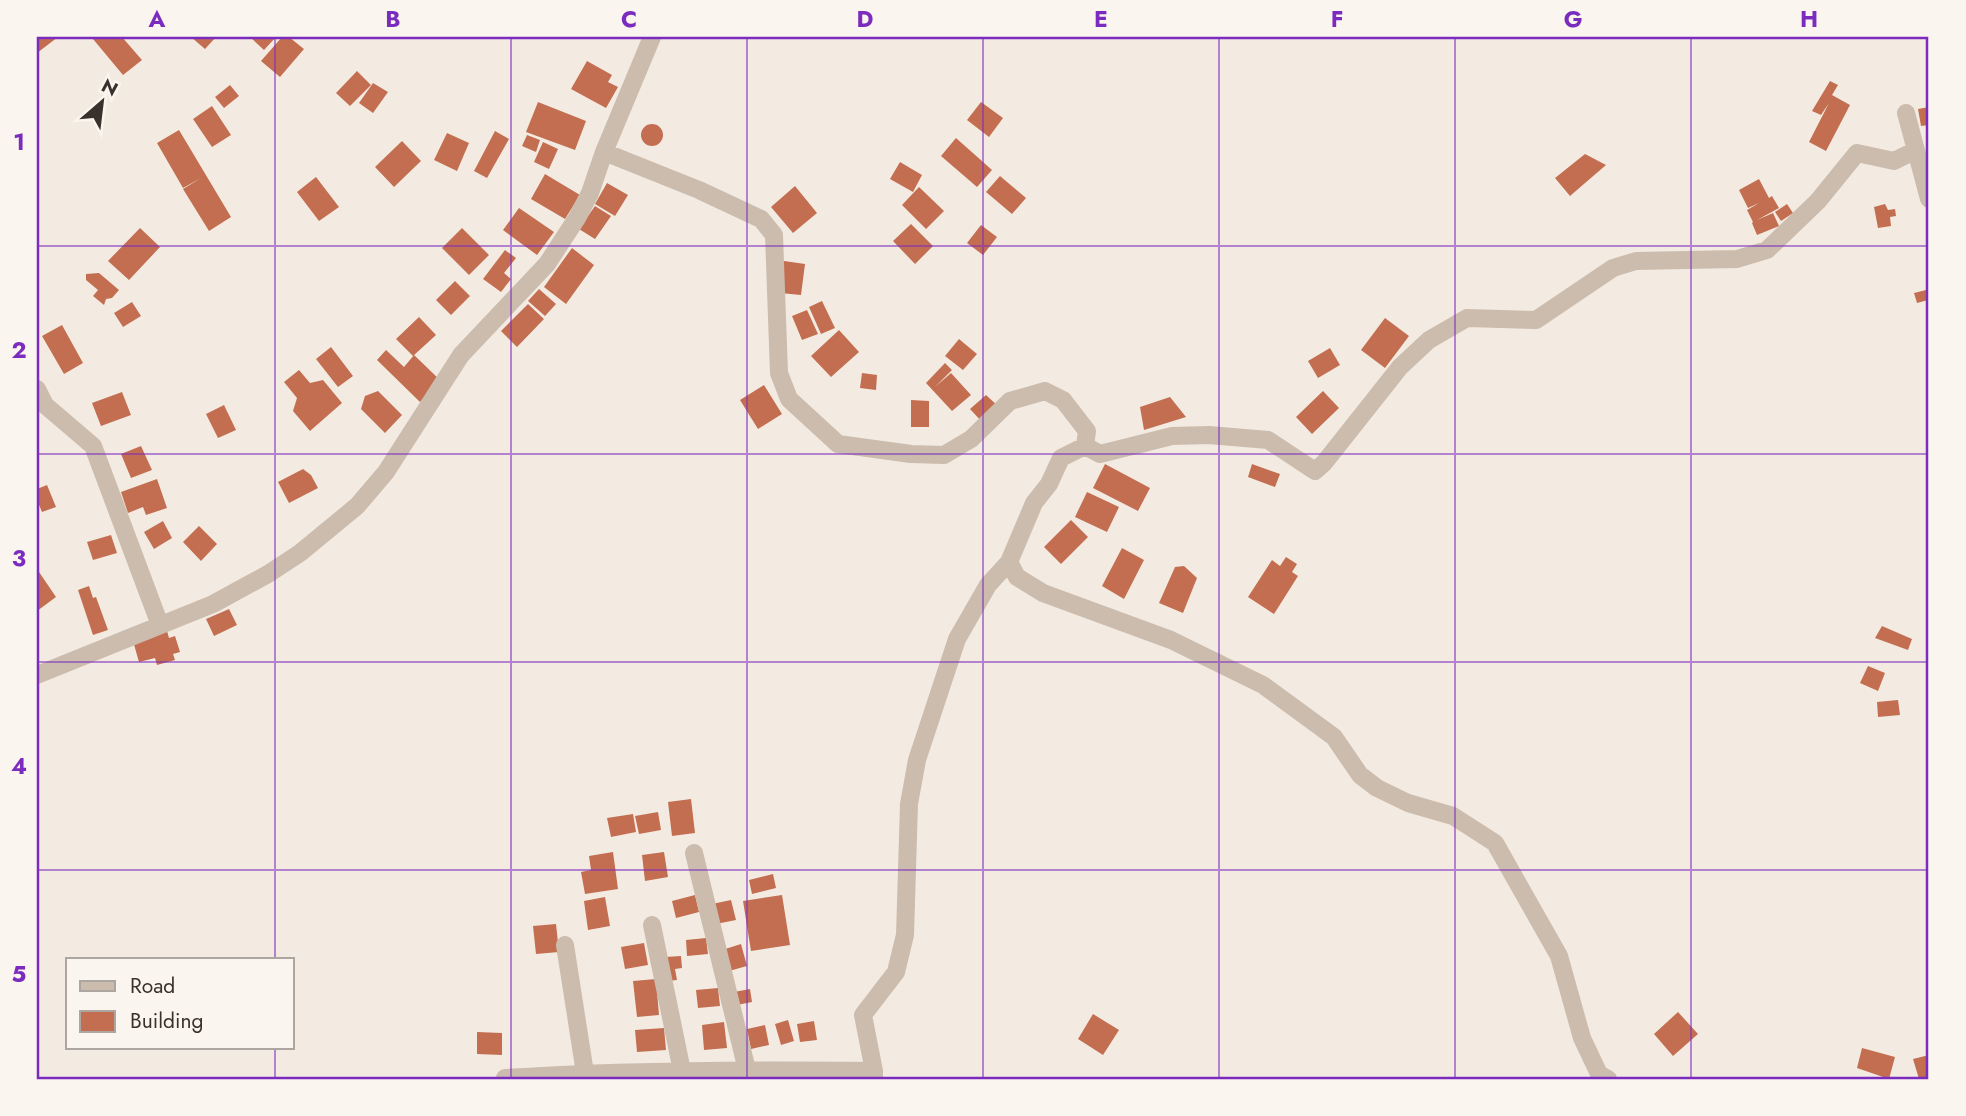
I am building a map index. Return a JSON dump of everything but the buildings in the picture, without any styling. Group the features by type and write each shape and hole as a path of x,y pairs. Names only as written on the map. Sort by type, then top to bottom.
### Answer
{"street":[{"path":"37,675 214,604 300,553 357,506 386,472 461,355 547,264 578,218 652,37"},
{"path":"1906,113 1929,199"},
{"path":"1085,446 1100,454 1172,436 1209,435 1268,439 1315,471 1340,444 1400,367 1429,340 1467,318 1536,320 1613,268 1636,261 1737,259 1767,250 1818,201 1857,153 1894,161 1916,150"},
{"path":"604,152 761,219 774,235 779,373 789,399 838,444 911,454 944,455 971,439 1010,401 1045,391 1063,400 1087,431 1085,446"},
{"path":"37,389 45,405 93,446 160,625"},
{"path":"505,1079 585,1073 747,1070 874,1075 863,1015 896,972 905,935 909,804 917,760 957,639 988,585 1009,562 1034,503 1049,484 1061,458 1085,446"},
{"path":"1009,562 1017,576 1043,593 1171,640 1263,685 1334,737 1360,775 1377,788 1408,803 1453,816 1495,843 1559,956 1582,1038 1599,1074 1608,1079"},
{"path":"694,853 747,1070"},
{"path":"652,925 682,1071"},
{"path":"565,945 585,1073"}]}
